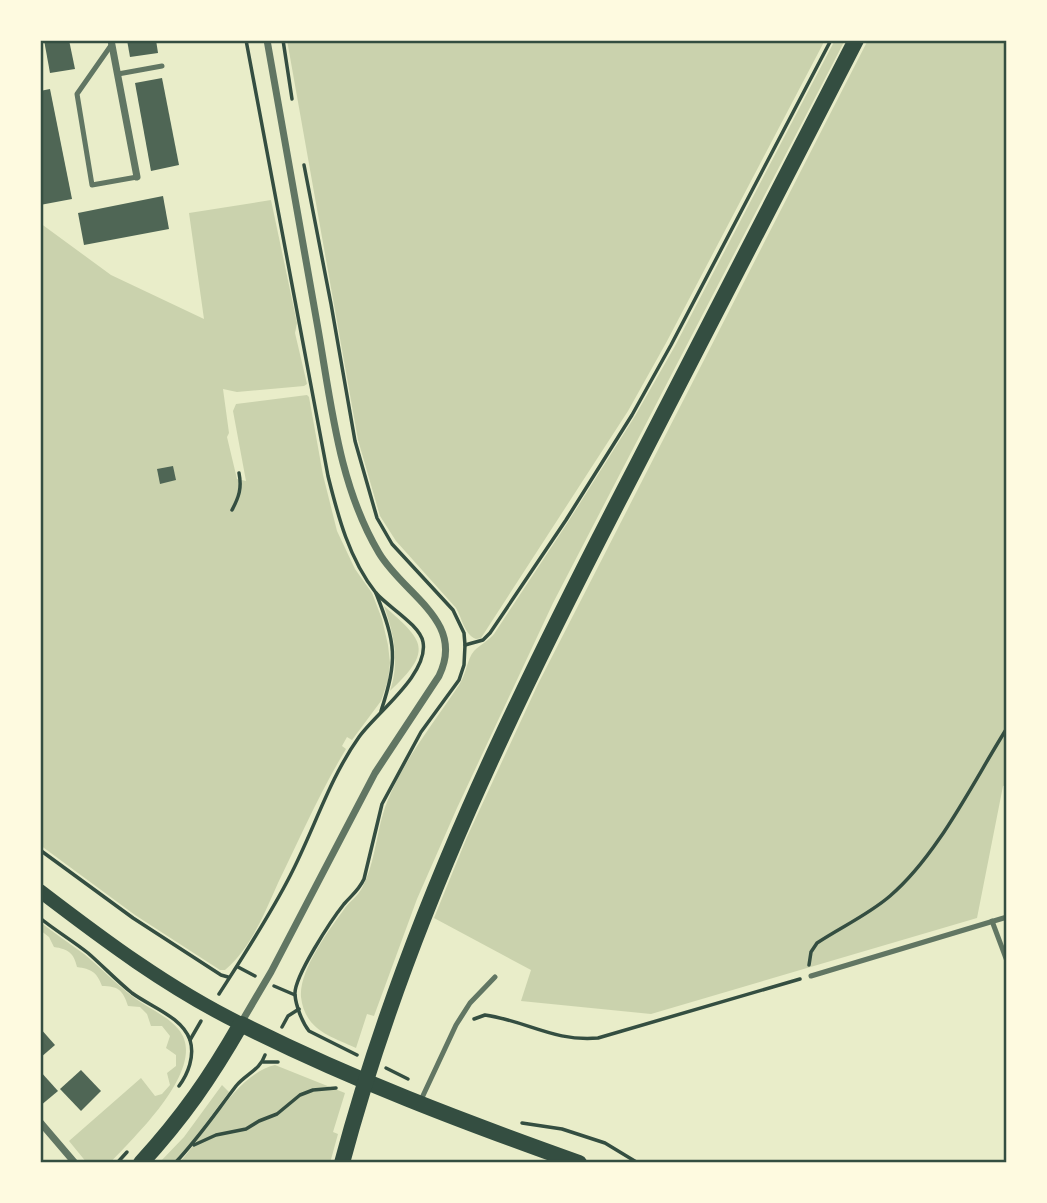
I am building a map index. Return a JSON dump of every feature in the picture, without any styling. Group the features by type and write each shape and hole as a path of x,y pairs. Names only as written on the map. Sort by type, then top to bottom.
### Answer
{"main road":[{"path":"341,1163 385,1022 427,906 466,813 563,607 856,40"},
{"path":"40,891 96,934 209,1009 327,1066 419,1105 579,1163"},
{"path":"141,1163 190,1106 241,1024"}],"street":[{"path":"241,1024 276,963 375,773 439,676 446,662 447,648 437,621 381,557 353,499 341,453 267,40"},
{"path":"112,42 137,177"},
{"path":"40,1122 75,1163"}],"lane":[{"path":"112,42 78,94 92,185 137,177"},
{"path":"118,74 162,66"},
{"path":"811,976 1007,917"},
{"path":"992,921 1007,961"},
{"path":"419,1105 456,1025 470,1003 495,977"}],"path":[{"path":"246,40 328,475 341,529 375,592 386,618 393,646 391,680 380,713"},
{"path":"283,40 293,106"},
{"path":"465,645 476,644 490,633 632,415 831,40"},
{"path":"299,1009 295,995 298,978 344,905 359,890 382,804 421,732 459,680 464,665 465,645 464,633 453,610 392,544 377,518 355,441 303,159"},
{"path":"232,510 239,498 239,473"},
{"path":"40,850 133,918 228,977 238,967 291,874 343,762 358,738 410,678 421,660 423,638 417,629 375,592"},
{"path":"470,1023 478,1016 485,1015 562,1038 598,1038 811,976 811,952 817,943 888,898 918,867 1007,729"},
{"path":"40,918 86,952 132,993 184,1030 190,1040 189,1070 176,1091"},
{"path":"176,1163 239,1083 263,1062"},
{"path":"192,1146 216,1135 246,1129 277,1114 300,1095 313,1090 338,1087"},
{"path":"516,1122 562,1129 605,1143 638,1163"},
{"path":"117,1163 135,1144"}],"green space":[{"path":"287,40 825,40 628,411 481,638 472,637 456,608 396,541 380,516 358,440"},
{"path":"835,40 845,40 553,603 417,899 374,1016 367,1014 356,1048 328,1035 313,1024 303,1008 302,986 316,951 367,878 383,813 394,786 461,681 472,654 494,634 635,416 675,346"},
{"path":"868,40 1007,40 1007,785 1003,786 977,918 651,1014 521,1001 531,970 434,918 467,837 538,684"},
{"path":"271,200 307,384 237,392 223,389 229,433 227,437 237,479 246,481 233,411 236,404 307,395 337,531 355,569 372,593 382,619 390,663 381,701 352,740 347,737 342,746 346,749 319,798 256,930 234,961 225,970 220,970 135,915 40,845 40,223 111,275 204,319 189,213"},
{"path":"384,606 408,628 418,646 418,655 413,665 390,691 395,659 391,627"},
{"path":"40,922 84,954 132,996 169,1020 179,1030 186,1045 184,1063 165,1101 110,1163 87,1163 69,1141 141,1078 155,1096 162,1094 170,1085 167,1073 176,1066 176,1055 166,1048 170,1036 162,1026 151,1026 147,1014 140,1007 128,1006 119,990 102,986 93,972 77,967 70,953 54,947 49,937 40,930"},
{"path":"275,1065 345,1093 333,1132 338,1134 330,1163 179,1163 235,1092 247,1080"},
{"path":"222,1085 229,1092 190,1144 173,1163 159,1163 184,1137"}],"building":[{"path":"44,40 69,40 75,69 50,73"},
{"path":"127,40 156,40 158,53 130,57"},
{"path":"162,78 179,165 151,171 135,83"},
{"path":"50,89 72,199 40,205 40,91"},
{"path":"163,196 169,229 84,245 78,213"},
{"path":"173,466 176,480 160,484 157,469"},
{"path":"40,1028 55,1045 40,1058"},
{"path":"81,1070 101,1091 81,1111 60,1089"},
{"path":"40,1071 58,1091 40,1106"}]}
